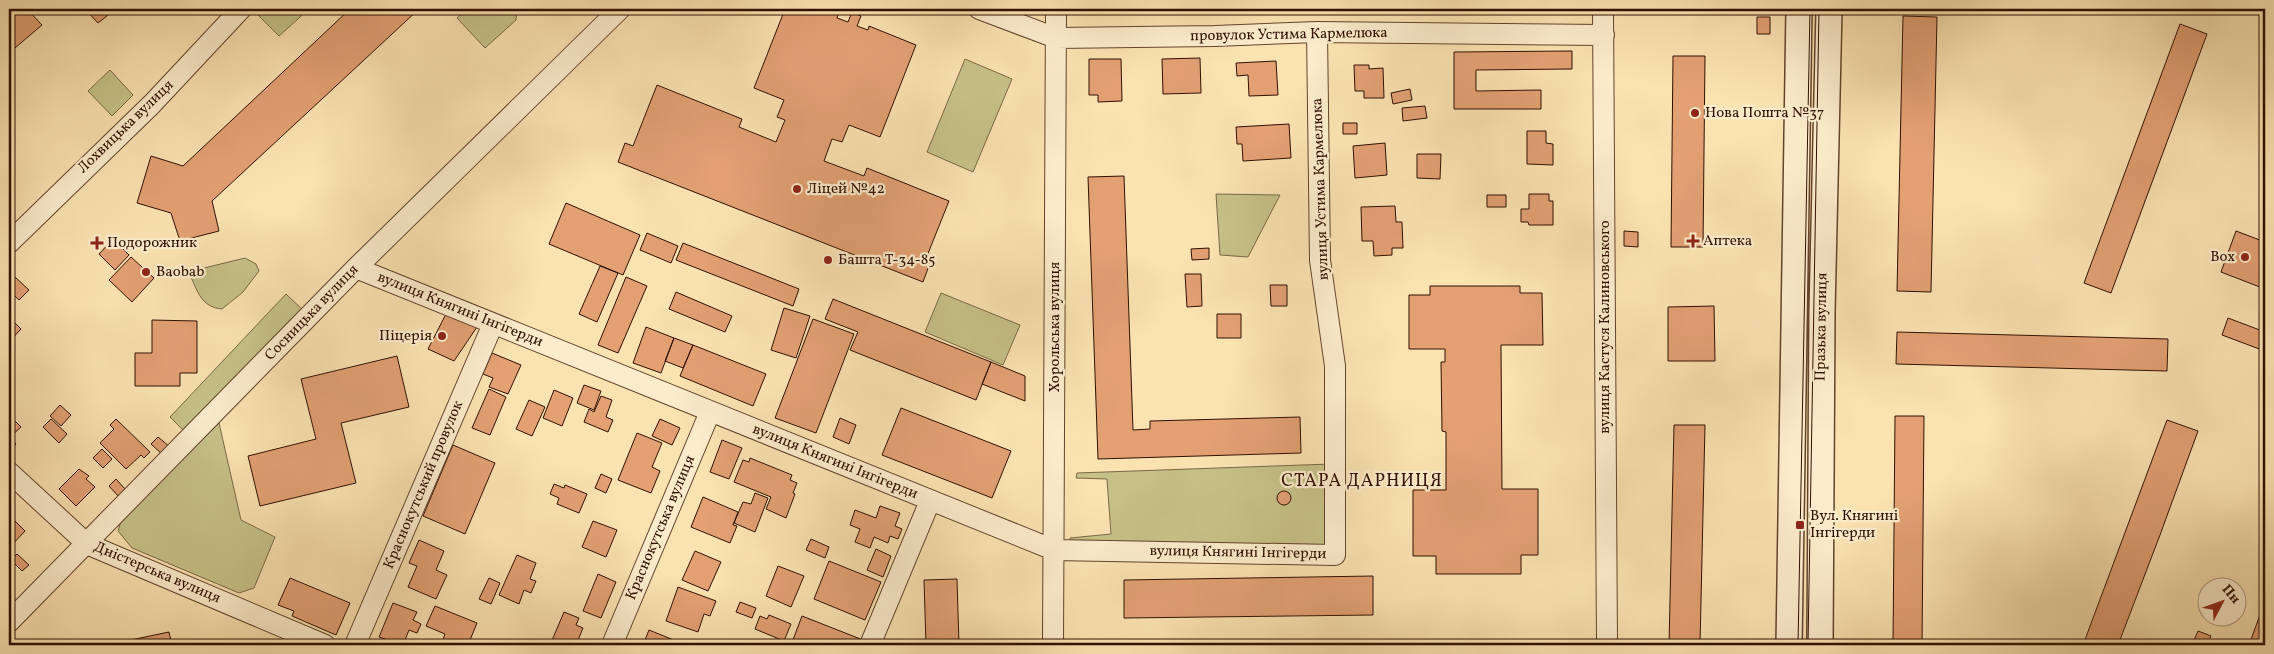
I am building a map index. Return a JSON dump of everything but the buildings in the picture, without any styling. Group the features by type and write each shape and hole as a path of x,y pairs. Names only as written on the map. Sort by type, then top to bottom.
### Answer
{"street":[{"name":"Лохвицька вулиця","path":"9,243 152,104 241,9"},
{"name":"Сосницька вулиця","path":"9,622 356,268 620,9"},
{"name":"провулок Устима Кармелюка","path":"979,9 1056,38 1215,36 1317,32 1604,35"},
{"name":"Хорольська вулиця","path":"1053,645 1056,9"},
{"name":"вулиця Кастуся Калиновського","path":"1604,9 1607,645"},
{"name":"Празька вулиця","path":"1789,645 1799,9"},
{"name":"Празька вулиця","path":"1820,645 1822,312 1829,9"},
{"name":"вулиця Устима Кармелюка","path":"1317,32 1320,260 1335,366 1335,555"},
{"name":"вулиця Княгині Інгігерди","path":"356,268 1054,550 1335,555"},
{"name":"Краснокутський провулок","path":"356,645 493,324"},
{"name":"Краснокутська вулиця","path":"612,645 710,412"},
{"name":"Дністерська вулиця","path":"9,472 87,544 325,645"},
{"path":"870,645 930,501"}],"shaded area":[{"path":"252,9 309,9 279,36"},
{"path":"467,9 517,9 516,20 485,48 457,18"},
{"path":"1487,9 1563,9 1563,11 1487,12"},
{"path":"965,59 1012,79 973,172 927,152"},
{"path":"110,70 133,95 112,116 88,91"},
{"path":"1216,194 1280,195 1248,257 1220,255"},
{"path":"245,258 256,264 259,271 243,292 222,309 209,305 201,298 190,275 196,270"},
{"path":"941,293 1020,325 1003,365 925,332"},
{"path":"286,294 305,312 189,436 170,417"},
{"path":"219,423 241,520 275,537 254,588 239,593 132,548 118,531 121,521"},
{"path":"1331,464 1330,547 1071,546 1070,538 1111,534 1107,479 1076,478 1077,473"}],"tram line":[{"path":"1798,645 1810,9"},
{"path":"1808,645 1819,9"}],"place":[{"name":"Нова Пошта №37","path":"1695,113"},
{"name":"Ліцей №42","path":"797,189"},
{"name":"Аптека","path":"1693,241"},
{"name":"Подорожник","path":"97,243"},
{"name":"Box","path":"2245,257"},
{"name":"Башта Т-34-85","path":"828,260"},
{"name":"Baobab","path":"146,272"},
{"name":"Піцерія","path":"442,336"},
{"name":"Вул. Княгині Інгігерди","path":"1800,525"}],"district":[{"name":"СТАРА ДАРНИЦЯ","path":"1362,481"}]}
